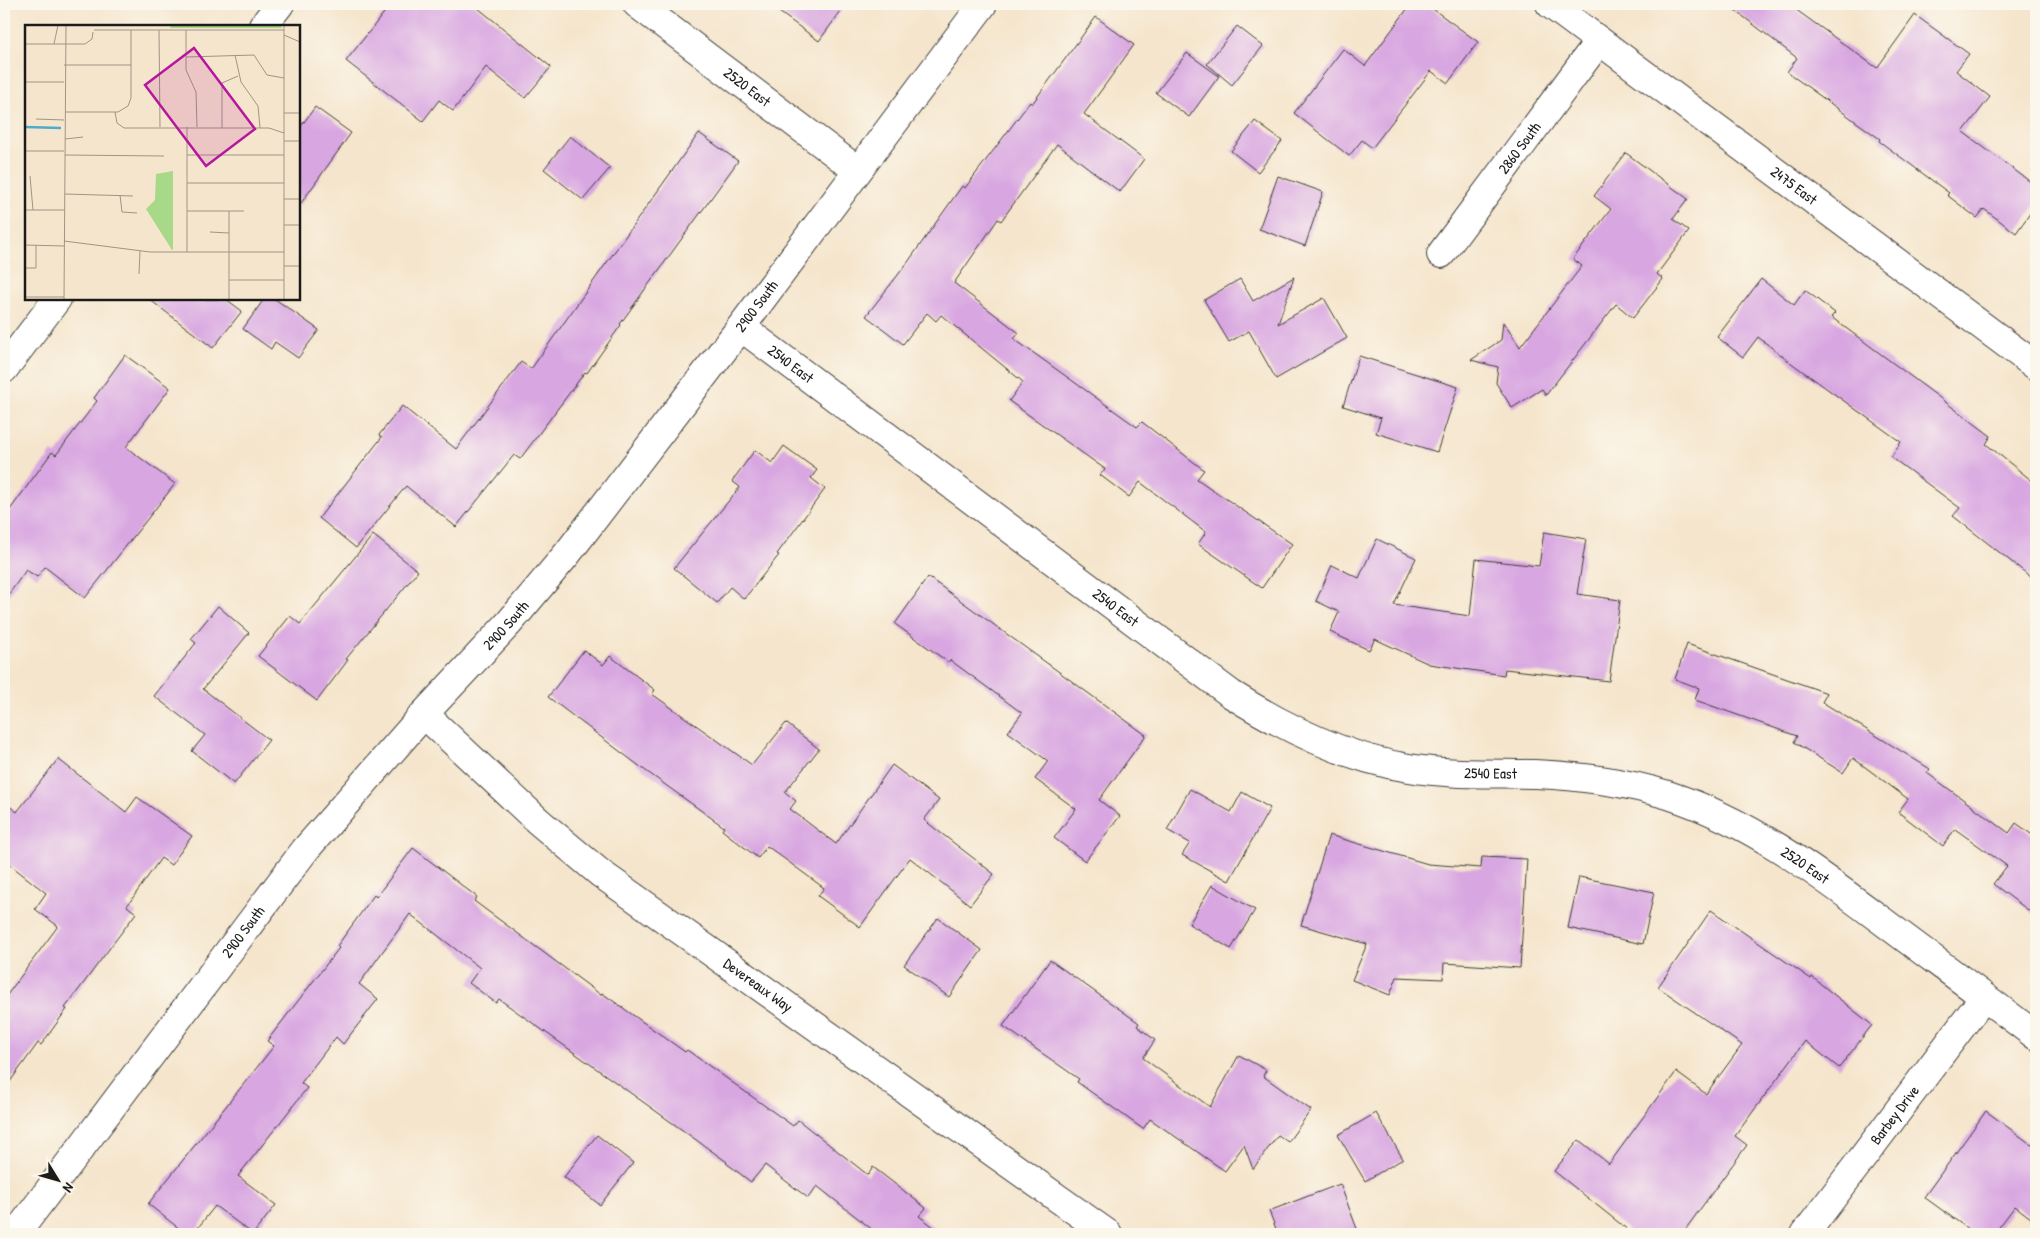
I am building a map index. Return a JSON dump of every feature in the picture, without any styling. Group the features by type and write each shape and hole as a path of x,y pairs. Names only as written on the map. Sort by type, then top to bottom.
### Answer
{"street":[{"path":"264,25 280,4"},
{"name":"2520 East","path":"637,4 858,170"},
{"name":"2900 South","path":"16,1234 305,850 424,714 539,589 741,327 983,4"},
{"name":"2475 East","path":"1550,4 2036,366"},
{"name":"2860 South","path":"1441,254 1600,41"},
{"path":"4,369 56,300"},
{"name":"2540 East","path":"741,327 1231,694 1265,715 1298,732 1334,747 1371,760 1408,768 1444,772 1538,774"},
{"name":"Devereaux Way","path":"424,714 538,821 600,873 1108,1234"},
{"name":"2520 East","path":"1538,774 1627,784 1668,795 1707,809 1744,826 1813,869 2036,1036"},
{"name":"Barbey Drive","path":"1805,1234 1984,997"}],"building":[{"path":"391,4 473,4 551,67 525,98 486,67 453,111 439,100 423,121 346,61"},
{"path":"768,4 846,4 819,41"},
{"path":"1411,4 1426,4 1478,42 1448,83 1431,71 1372,148 1362,140 1349,156 1294,113 1343,49 1365,66"},
{"path":"1727,4 1788,4 1877,68 1915,15 1969,54 1956,71 1990,97 1963,132 2036,186 2036,205 2016,233 1984,209 1977,218 1947,195 1949,193 1879,141 1880,139 1787,72 1797,58"},
{"path":"1096,17 1134,45 1084,114 1144,159 1120,192 1057,144 1001,221 998,219 954,283 1019,333 1014,339 1137,427 1142,422 1204,470 1197,479 1292,544 1262,588 1198,544 1206,532 1140,482 1129,497 1100,475 1105,469 1009,401 1023,382 941,315 936,321 927,313 903,344 866,316 908,262 962,186 965,188 1030,102 1032,104"},
{"path":"1237,26 1263,46 1232,85 1207,64"},
{"path":"1187,53 1219,76 1189,117 1156,93"},
{"path":"315,107 351,133 300,205 300,128"},
{"path":"1255,121 1282,141 1258,172 1231,151"},
{"path":"699,133 738,161 620,324 587,373 585,372 520,459 514,455 456,527 406,486 356,548 319,518 382,437 379,435 402,406 456,449 521,362 531,369"},
{"path":"570,136 610,168 583,200 544,169"},
{"path":"1626,153 1688,199 1673,219 1689,231 1657,274 1663,279 1633,318 1616,304 1546,395 1542,389 1512,408 1496,383 1498,367 1471,360 1501,340 1503,322 1520,347 1582,266 1573,259 1611,209 1594,196"},
{"path":"1278,176 1323,192 1305,246 1259,229"},
{"path":"1294,277 1278,324 1324,298 1347,338 1276,379 1249,331 1229,342 1204,300 1240,279 1253,301"},
{"path":"1761,279 1794,305 1805,290 1835,313 1831,317 1991,436 1986,444 2036,484 2036,581 1953,516 1960,508 1891,457 1901,442 1758,337 1743,357 1717,337"},
{"path":"150,300 227,300 242,311 213,348"},
{"path":"263,300 276,300 319,330 298,358 275,342 271,349 243,329"},
{"path":"125,355 170,388 126,447 175,484 85,598 45,567 37,577 26,570 4,601 4,518 52,452 56,455 97,401 94,398"},
{"path":"1359,356 1458,387 1437,452 1376,433 1381,418 1343,406"},
{"path":"784,446 817,470 811,478 825,489 777,554 779,555 744,599 730,587 717,603 674,568 740,487 732,481 755,450 772,463"},
{"path":"1544,532 1586,539 1577,594 1620,600 1609,681 1505,669 1504,675 1429,664 1375,639 1369,650 1330,632 1339,612 1316,601 1332,565 1359,578 1377,539 1416,558 1394,605 1470,616 1476,559 1539,566"},
{"path":"373,535 418,571 346,659 348,660 317,701 258,656 290,616 300,624"},
{"path":"928,577 1146,735 1099,800 1120,816 1085,861 1054,838 1076,809 1035,779 1048,761 1008,732 1022,713 950,660 948,662 895,624"},
{"path":"218,606 249,633 203,689 269,740 234,784 192,751 205,735 154,696 196,643 191,639"},
{"path":"1687,644 1827,693 1822,702 1930,769 1927,773 2009,833 2016,823 2031,834 2036,827 2036,916 1993,884 2007,866 1955,829 1943,846 1898,812 1908,799 1853,758 1843,773 1794,742 1797,736 1695,700 1699,688 1675,679"},
{"path":"584,650 603,665 610,656 655,690 652,694 752,765 786,723 819,749 785,792 796,801 790,809 836,844 892,765 939,800 924,820 994,874 970,905 910,858 860,927 818,896 824,888 767,846 758,858 722,830 724,827 548,697"},
{"path":"58,759 126,812 137,797 192,836 171,865 161,858 127,906 136,913 65,1008 67,1009 41,1045 38,1043 4,1090 4,999 58,926 35,909 46,893 4,860 4,802 17,812"},
{"path":"1190,789 1231,812 1242,792 1270,808 1229,881 1182,855 1190,843 1167,830"},
{"path":"1329,835 1428,864 1481,868 1482,857 1527,859 1520,968 1444,963 1443,979 1397,977 1390,995 1352,980 1367,944 1301,925"},
{"path":"413,848 477,897 474,901 601,995 602,993 685,1052 687,1050 793,1126 798,1120 868,1175 873,1167 926,1208 919,1216 943,1234 878,1234 817,1186 808,1198 765,1165 751,1182 727,1162 499,999 496,1003 469,983 480,968 410,914 359,984 378,999 343,1044 336,1037 301,1083 307,1088 238,1176 276,1205 253,1234 215,1206 193,1234 186,1234 148,1204 274,1046 267,1041 339,948 337,946 374,895 376,897"},
{"path":"1579,877 1654,892 1643,944 1568,928"},
{"path":"1212,885 1255,910 1231,949 1189,924"},
{"path":"1711,910 1811,979 1812,977 1872,1025 1839,1068 1805,1041 1735,1136 1747,1145 1682,1234 1633,1234 1554,1171 1579,1140 1609,1164 1676,1072 1706,1094 1742,1045 1658,987"},
{"path":"938,918 982,950 949,997 904,965"},
{"path":"1050,960 1139,1023 1137,1026 1155,1040 1143,1058 1210,1107 1239,1055 1266,1070 1263,1076 1311,1110 1288,1142 1278,1135 1253,1169 1244,1145 1225,1171 1150,1119 1143,1129 1077,1082 1079,1079 1003,1026"},
{"path":"1986,1111 2036,1148 2036,1222 2015,1206 1994,1234 1975,1234 1924,1197"},
{"path":"1376,1113 1403,1159 1365,1181 1338,1135"},
{"path":"597,1135 633,1163 600,1205 564,1177"},
{"path":"1340,1184 1359,1234 1278,1234 1269,1211"}]}
